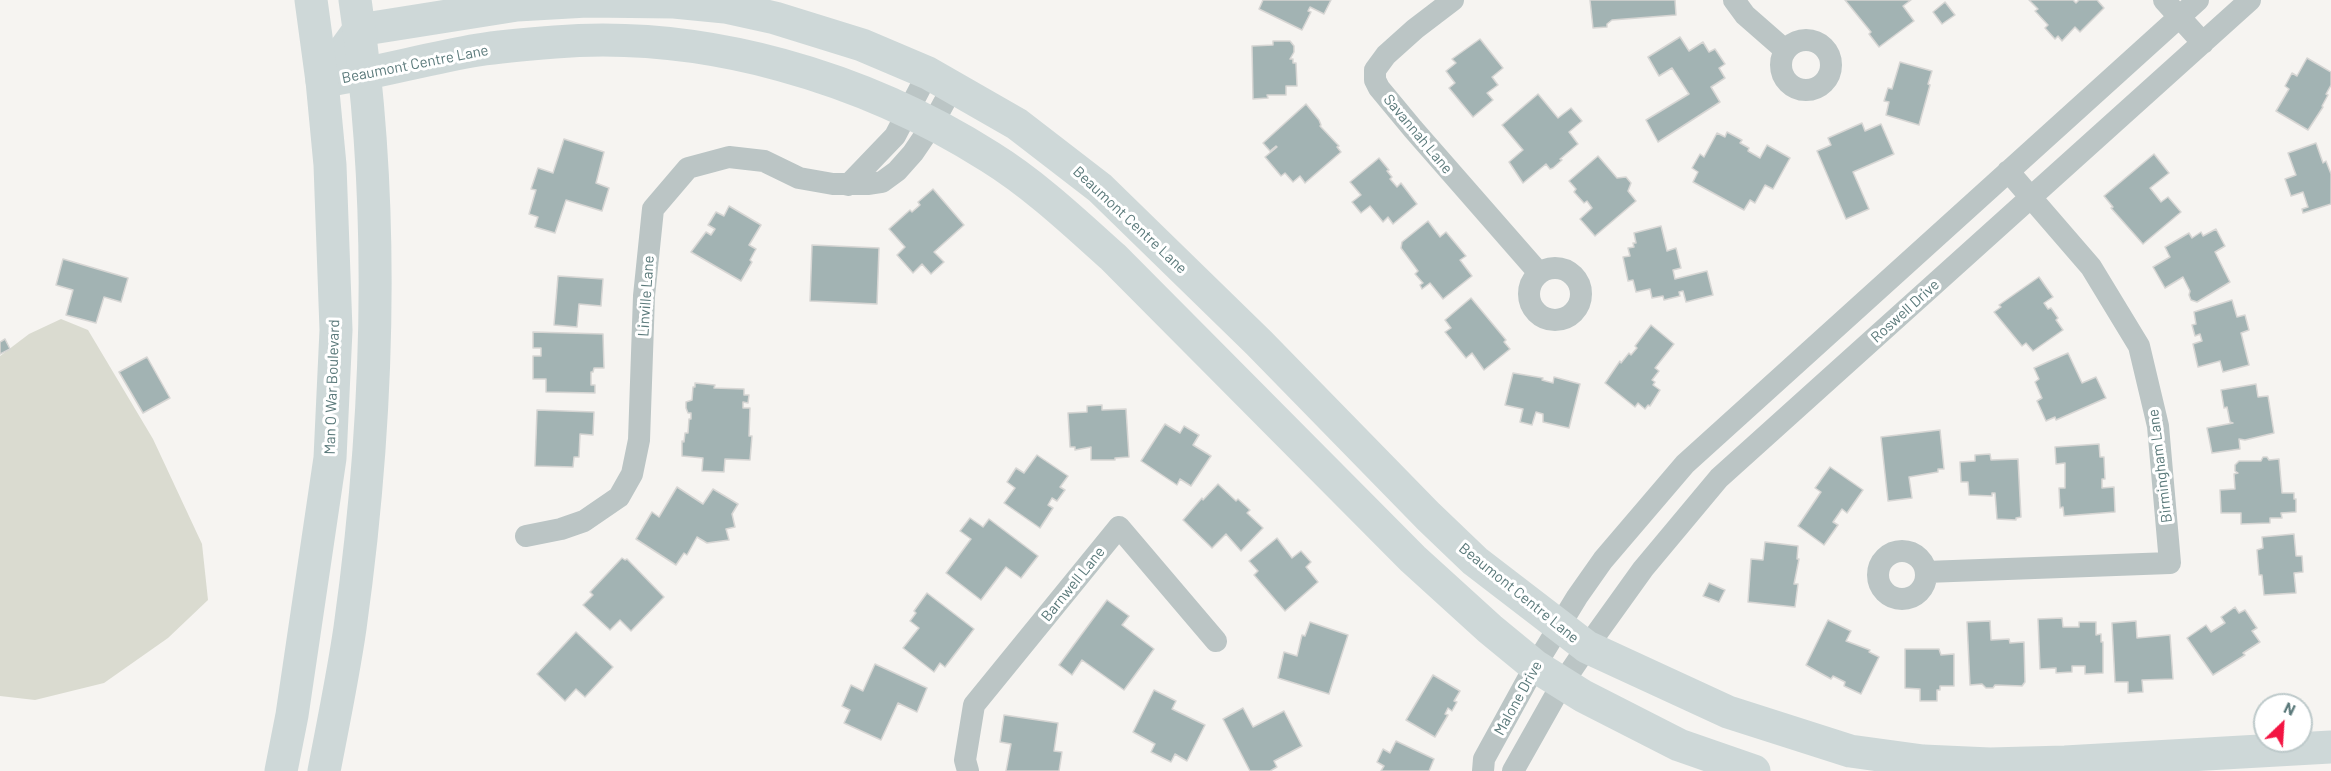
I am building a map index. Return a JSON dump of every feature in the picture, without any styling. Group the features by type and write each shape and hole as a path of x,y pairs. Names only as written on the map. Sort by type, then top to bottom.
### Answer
{"street":[{"name":"Man O War Boulevard","path":"281,771 294,703 330,458 336,330 330,165 311,0"},
{"name":"Savannah Lane","path":"1453,0 1386,55 1375,70 1375,80 1413,129 1539,273"},
{"path":"1734,0 1745,15 1785,50"},
{"path":"2164,0 2204,43"},
{"path":"1560,626 1603,560 1685,464 2198,0"},
{"path":"2209,0 2228,21"},
{"name":"Roswell Drive","path":"1587,647 1643,568 1719,478 2033,198 2250,0"},
{"name":"Beaumont Centre Lane","path":"322,81 357,15 587,1 674,2 725,7 775,18 862,45 940,80 1017,124 1100,188 1234,318 1475,561 1587,647 1728,712 1796,736 1850,751 1923,761 1990,764 2065,762 2331,747"},
{"path":"324,771 350,628 371,429 375,328 374,238 371,155 357,15"},
{"name":"Beaumont Centre Lane","path":"322,81 478,50 557,42 618,41 672,44 731,53 798,69 848,85 920,118 990,156 1074,222 1113,257 1413,559 1490,629 1535,666 1562,684 1679,744 1754,771"},
{"name":"Linville Lane","path":"526,536 561,529 584,521 619,497 632,474 639,440 644,296 653,209 688,168 729,157 764,161 799,178 833,184 848,184 920,118 940,80"},
{"name":"Birmingham Lane","path":"1926,572 2170,563 2158,426 2139,346 2091,267 2008,171"},
{"name":"Barnwell Lane","path":"968,771 965,760 974,705 1119,527 1216,641"},
{"name":"Malone Drive","path":"1482,771 1484,759 1535,666 1560,626"},
{"name":"Malone Drive","path":"1513,771 1562,684 1587,647"}],"shaded area":[{"path":"61,319 88,330 153,439 202,544 208,600 168,638 104,683 35,700 0,696 0,356 29,334"}],"building":[{"path":"1263,0 1331,0 1324,14 1310,7 1308,11 1311,12 1302,30 1259,9"},
{"path":"1590,0 1675,0 1676,15 1612,20 1607,27 1593,28"},
{"path":"1845,0 1911,0 1903,6 1914,21 1879,47 1869,34 1871,32"},
{"path":"2029,0 2073,0 2076,3 2079,0 2097,0 2104,8 2080,32 2075,27 2062,41 2058,36 2055,39 2045,28 2048,25 2035,11 2038,9"},
{"path":"1945,2 1955,15 1942,24 1933,12"},
{"path":"1680,37 1689,51 1703,42 1709,52 1715,49 1725,64 1719,68 1725,78 1711,87 1720,102 1658,142 1646,120 1689,94 1672,68 1659,76 1648,57"},
{"path":"1480,39 1503,68 1492,77 1498,85 1487,93 1493,100 1473,117 1449,88 1455,83 1446,71 1456,63 1452,59"},
{"path":"1273,41 1290,41 1294,46 1290,59 1296,63 1297,86 1286,86 1286,95 1267,95 1268,98 1253,99 1252,46 1273,45"},
{"path":"2307,58 2331,72 2331,85 2326,94 2328,95 2308,130 2276,111 2289,89 2285,86 2292,73 2297,76"},
{"path":"1900,62 1932,71 1919,125 1886,115 1889,102 1884,101 1888,88 1892,89"},
{"path":"1538,94 1558,118 1571,108 1582,121 1569,132 1578,144 1553,168 1550,169 1546,164 1523,183 1509,162 1523,150 1502,125"},
{"path":"1306,104 1319,120 1320,126 1339,146 1337,147 1341,152 1305,183 1300,176 1293,182 1285,173 1281,176 1265,157 1277,147 1270,151 1263,143"},
{"path":"1862,123 1865,131 1881,124 1894,154 1853,172 1869,209 1846,219 1817,151 1831,145 1828,138"},
{"path":"1727,132 1742,140 1740,143 1749,148 1748,151 1760,158 1767,145 1790,158 1773,189 1765,185 1755,203 1750,200 1744,210 1693,182 1698,172 1692,168 1700,154 1704,157 1717,133 1725,137"},
{"path":"564,139 604,152 596,183 609,188 602,211 566,200 555,233 535,227 538,217 529,214 536,190 531,189 538,168 553,173"},
{"path":"2316,143 2323,163 2326,161 2331,174 2331,204 2303,213 2302,209 2308,207 2303,192 2291,196 2285,179 2296,175 2288,153"},
{"path":"2154,154 2169,173 2150,188 2161,202 2168,197 2181,212 2143,244 2111,208 2113,207 2104,196"},
{"path":"1598,156 1617,178 1626,177 1631,183 1628,191 1636,201 1595,236 1580,219 1592,208 1587,201 1584,203 1574,192 1576,189 1569,181"},
{"path":"1379,158 1389,170 1387,171 1392,177 1390,179 1397,187 1401,183 1417,204 1393,224 1388,217 1383,222 1370,206 1361,213 1352,202 1361,195 1350,182"},
{"path":"933,189 964,225 934,252 944,262 931,274 922,264 913,273 897,255 905,247 889,229 910,210 912,212 920,205 918,202"},
{"path":"729,206 761,225 749,245 756,249 750,260 752,262 741,281 691,252 706,232 711,235 715,229 708,225 716,212 724,216"},
{"path":"1428,221 1440,237 1446,232 1466,256 1460,260 1472,276 1443,299 1430,283 1422,289 1420,285 1423,283 1415,274 1418,271 1401,248 1402,242"},
{"path":"1661,226 1667,251 1676,248 1681,268 1673,270 1675,279 1707,271 1713,295 1686,302 1683,291 1679,292 1680,296 1664,300 1663,296 1652,298 1650,289 1636,292 1633,280 1628,281 1623,257 1630,256 1628,248 1634,247 1633,243 1636,243 1634,233"},
{"path":"2216,229 2225,246 2215,252 2230,282 2197,302 2191,300 2190,291 2183,277 2165,288 2153,267 2170,257 2165,247 2189,233 2192,238 2201,232 2203,236"},
{"path":"812,245 879,248 877,304 810,301"},
{"path":"63,259 128,278 121,302 104,297 96,323 66,315 73,290 56,285"},
{"path":"558,276 603,279 601,306 579,304 577,327 554,325"},
{"path":"2039,277 2053,297 2044,303 2048,309 2051,308 2063,330 2033,351 2026,343 2022,346 1994,312 2001,307 1999,305"},
{"path":"1471,298 1506,340 1504,342 1510,349 1484,370 1472,353 1466,358 1445,332 1451,328 1445,320"},
{"path":"2232,300 2237,317 2245,315 2249,330 2241,333 2249,365 2223,372 2220,361 2198,367 2193,344 2202,341 2200,334 2195,336 2192,325 2196,324 2194,312"},
{"path":"1651,325 1674,344 1655,368 1659,371 1652,380 1655,382 1653,385 1660,390 1650,406 1648,405 1645,409 1638,403 1635,407 1605,383 1620,361 1621,363 1629,353 1631,355 1637,348 1635,346"},
{"path":"533,332 603,334 604,368 594,368 591,372 591,385 595,385 595,393 546,392 546,379 533,379 533,356 541,356 541,348 533,348"},
{"path":"5,339 10,349 0,354 0,342"},
{"path":"2068,353 2082,383 2096,377 2106,398 2056,420 2055,417 2046,421 2037,401 2042,398 2035,382 2039,379 2034,368"},
{"path":"147,357 170,398 143,413 119,372"},
{"path":"1513,373 1543,378 1542,380 1553,383 1554,377 1580,384 1569,428 1543,422 1543,414 1536,412 1532,425 1520,422 1523,409 1505,405"},
{"path":"695,383 715,385 714,388 744,389 744,395 749,395 748,403 743,402 743,408 750,408 749,436 752,436 750,460 725,459 724,472 702,471 703,458 682,456 682,441 684,442 685,433 688,433 689,419 691,419 686,402 692,400"},
{"path":"2256,384 2258,397 2268,396 2274,433 2245,440 2239,439 2240,449 2212,453 2207,428 2233,423 2230,422 2227,407 2224,408 2221,390"},
{"path":"1102,405 1102,410 1126,409 1129,457 1115,458 1115,460 1091,460 1091,447 1075,450 1075,447 1070,447 1068,413 1087,412 1087,406"},
{"path":"537,410 594,412 593,435 580,434 579,457 574,457 573,467 535,466"},
{"path":"1165,424 1180,433 1184,426 1199,435 1193,445 1211,456 1191,486 1180,479 1177,485 1141,461"},
{"path":"1940,430 1944,469 1909,477 1912,498 1888,501 1881,437"},
{"path":"2099,444 2100,457 2104,457 2105,479 2102,479 2102,488 2114,487 2115,512 2064,516 2063,507 2060,508 2059,488 2065,488 2065,463 2056,464 2055,447"},
{"path":"1990,454 1991,460 2018,459 2021,517 2016,520 1997,519 1995,493 1992,493 1992,496 1969,495 1968,482 1961,482 1960,462 1975,461 1975,455"},
{"path":"1037,455 1068,476 1060,487 1065,490 1057,501 1052,498 1048,505 1053,508 1040,528 1004,503 1015,488 1007,482 1016,468 1024,473"},
{"path":"2263,457 2269,460 2279,459 2282,493 2294,493 2296,512 2281,513 2282,518 2270,518 2270,523 2241,524 2241,513 2221,513 2220,490 2235,489 2234,474 2238,473 2235,471 2235,465 2239,461 2261,461"},
{"path":"1830,467 1863,490 1847,513 1842,509 1833,522 1838,525 1824,545 1798,526 1821,492 1815,488"},
{"path":"1218,484 1236,501 1238,499 1250,510 1247,513 1263,528 1241,551 1226,534 1212,548 1183,520"},
{"path":"677,487 703,504 713,489 738,504 732,514 735,527 726,529 729,540 707,543 697,537 687,555 684,553 676,565 636,539 652,512 659,517"},
{"path":"970,518 983,527 989,519 1038,556 1021,578 1006,567 981,600 946,573 971,539 960,531"},
{"path":"2294,534 2296,556 2302,556 2303,572 2294,573 2296,593 2264,595 2262,575 2259,575 2257,550 2263,548 2262,537"},
{"path":"1277,538 1292,558 1301,551 1311,562 1306,567 1318,582 1285,611 1254,575 1258,571 1249,561"},
{"path":"1765,542 1798,546 1797,559 1799,559 1794,584 1798,584 1795,607 1748,602 1751,559 1763,560"},
{"path":"622,558 627,559 664,597 631,631 620,620 610,630 583,605 593,595 590,592"},
{"path":"1709,583 1725,590 1719,602 1703,596"},
{"path":"927,593 974,629 945,667 940,663 934,672 903,648 919,628 910,621"},
{"path":"1107,600 1129,616 1122,625 1154,649 1124,690 1082,660 1072,675 1059,665"},
{"path":"2235,607 2239,613 2245,610 2257,628 2252,631 2260,642 2243,653 2245,655 2213,675 2187,638 2206,625 2211,632 2225,623 2221,617"},
{"path":"2062,618 2063,627 2079,627 2079,622 2096,622 2096,635 2101,634 2101,642 2103,642 2103,673 2085,674 2085,666 2072,666 2072,672 2056,673 2056,668 2040,669 2038,619"},
{"path":"1828,620 1851,631 1846,641 1870,650 1869,652 1879,657 1861,694 1844,686 1845,682 1833,676 1831,679 1806,665"},
{"path":"1990,621 1991,640 2009,639 2010,643 2024,642 2025,682 2022,686 1995,685 1993,688 1986,688 1982,684 1970,685 1967,622"},
{"path":"2136,621 2137,638 2170,635 2173,679 2142,680 2143,692 2128,693 2128,682 2115,682 2112,623"},
{"path":"1310,622 1348,635 1329,694 1278,678 1284,652 1297,656 1302,635 1305,636"},
{"path":"576,632 613,667 585,697 576,689 565,701 537,674"},
{"path":"1905,649 1939,649 1941,655 1954,654 1954,686 1940,686 1940,690 1937,690 1937,701 1920,701 1920,689 1905,688"},
{"path":"875,664 927,688 917,712 898,703 881,740 844,723 850,710 842,706 851,685 863,691"},
{"path":"1433,675 1460,691 1454,701 1457,702 1452,711 1448,708 1445,714 1448,715 1435,737 1406,720"},
{"path":"1154,690 1176,701 1172,709 1205,725 1187,761 1175,754 1171,762 1151,752 1155,744 1133,732"},
{"path":"1243,708 1253,727 1284,711 1302,746 1274,761 1277,767 1270,771 1250,771 1223,719"},
{"path":"1004,715 1058,723 1054,751 1062,752 1059,771 1006,771 1011,744 1000,742"},
{"path":"1396,741 1434,759 1429,771 1381,771 1384,766 1377,762 1383,749 1390,753"}]}
